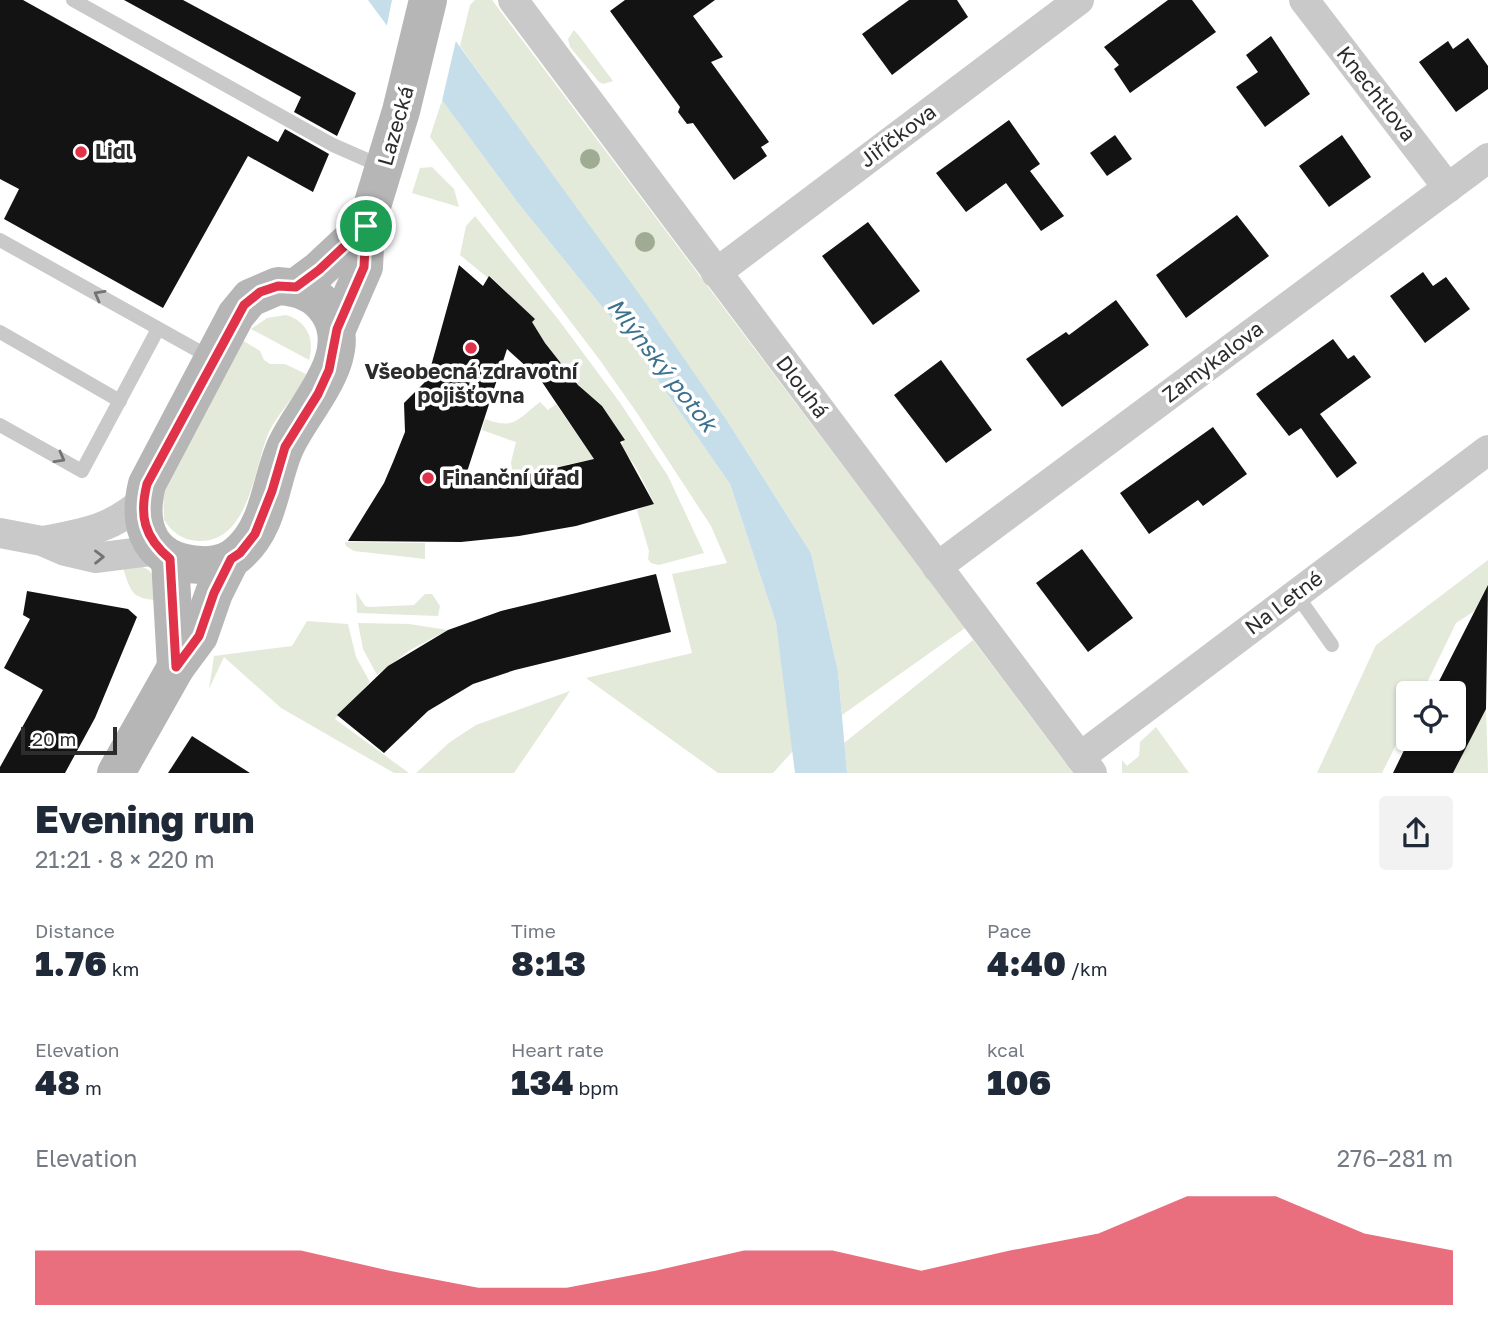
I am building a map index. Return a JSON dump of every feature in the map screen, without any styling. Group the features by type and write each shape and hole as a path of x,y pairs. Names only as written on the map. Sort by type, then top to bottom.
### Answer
{"main road":[{"name":"Lazecká","path":"231,559 248,544 262,520 285,447 318,394 329,370 337,329 364,267 366,226 410,76 428,0"},
{"path":"296,287 319,270 366,226"},
{"path":"176,667 164,554 144,526 143,501 152,472 236,315 250,298 278,286 296,287 318,299 326,307 337,329"},
{"path":"164,554 205,565 231,559"},
{"path":"116,773 176,667 199,636 214,593 231,559"}],"street":[{"name":"Dlouhá","path":"513,0 1086,765"},
{"name":"Jiříčkova","path":"716,273 1079,0"},
{"name":"Knechtlova","path":"1304,0 1448,188"},
{"name":"Zamykalova","path":"937,567 1488,158"},
{"name":"Na Letné","path":"1086,765 1296,594 1488,450"},
{"path":"42,541 102,529 122,518 143,501"},
{"path":"0,533 42,541 65,551 95,558 164,554"}],"lane":[{"path":"73,0 333,145 384,168"},
{"path":"0,240 213,359"},
{"path":"0,425 82,471 158,329"},
{"path":"0,332 120,401"},
{"path":"1296,594 1332,645"}],"green space":[{"path":"475,0 492,0 965,628 842,715 838,671 811,553 728,422 460,46 470,5"},
{"path":"574,30 613,81 603,84 599,82 570,47 568,39"},
{"path":"442,100 518,203 634,346 730,484 776,623 794,750 773,773 718,773 586,678 692,653 672,574 727,563 711,526 637,413 430,137"},
{"path":"432,167 454,189 459,207 412,193 420,168"},
{"path":"475,216 558,319 621,404 668,476 704,553 659,565 648,559 649,551 637,510 654,503 637,469 621,446 624,440 560,362 526,328 534,319 490,276 488,278 460,255 466,226"},
{"path":"286,315 299,322 308,332 311,345 309,360 251,329 267,318"},
{"path":"242,340 260,351 264,360 270,364 285,364 306,374 269,432 247,500 229,530 215,538 198,541 187,539 174,532 164,520 163,493"},
{"path":"540,402 548,410 556,404 594,459 513,476 511,462 516,442 482,430 485,419 510,423 521,418"},
{"path":"345,542 425,543 425,559 354,551 346,546"},
{"path":"1488,560 1488,602 1456,623 1428,681 1396,681 1396,745 1382,773 1317,773 1376,645"},
{"path":"122,565 146,568 156,582 161,600 137,596 130,587"},
{"path":"356,592 365,606 370,607 414,605 425,594 432,594 440,606 438,616 357,613"},
{"path":"307,621 348,624 356,657 370,682 335,719 409,773 394,773 281,708 224,657 209,689 214,656 292,646"},
{"path":"358,623 409,624 448,630 410,650 377,675 363,649"},
{"path":"973,640 1073,773 847,773 844,743"},
{"path":"570,691 514,773 416,773 450,742 476,725"},
{"path":"1486,709 1488,773 1453,773"},
{"path":"1156,727 1189,773 1122,773 1122,760 1127,766 1139,756 1140,742"}],"water":[{"name":"Mlýnský potok","path":"368,0 426,0 640,295 728,422 811,553 838,671 847,773 795,773 776,623 730,484 634,346 518,203"}],"pier":[{"path":"392,0 431,0 457,36 441,105 386,30"}],"building":[{"path":"0,0 23,0 278,142 285,129 329,154 313,192 248,156 163,308 4,219 19,189 0,179"},
{"path":"124,0 183,0 356,93 337,136 294,112 301,97"},
{"path":"625,0 715,0 693,16 723,57 711,62 769,142 761,147 767,156 734,180 693,123 687,124 678,112 680,107 610,11"},
{"path":"909,0 957,0 968,17 892,75 862,34"},
{"path":"1168,0 1192,0 1216,32 1130,93 1114,69 1119,65 1104,47"},
{"path":"1271,36 1310,94 1265,127 1236,87 1258,72 1246,55"},
{"path":"1468,38 1488,66 1488,89 1456,112 1419,62 1448,41 1453,49"},
{"path":"1009,120 1040,164 1030,171 1064,216 1041,231 1006,183 966,212 936,173"},
{"path":"1115,135 1132,159 1107,176 1090,153"},
{"path":"1342,135 1371,177 1329,207 1299,166"},
{"path":"1237,215 1269,256 1186,318 1156,275"},
{"path":"868,222 920,291 873,325 822,256"},
{"path":"459,265 483,286 489,276 535,319 532,322 545,343 578,385 602,406 625,440 620,442 654,504 576,526 519,536 461,542 348,541 384,483 393,462 405,432 404,403 424,383","holes":["507,349 540,379 594,459 529,474 464,481"]},
{"path":"1423,272 1433,286 1446,277 1470,309 1425,343 1390,296"},
{"path":"1116,300 1149,345 1062,407 1026,359 1066,332 1069,335"},
{"path":"1333,339 1348,359 1354,355 1371,377 1320,414 1357,463 1337,478 1301,428 1289,436 1256,394"},
{"path":"941,360 992,430 946,463 894,395"},
{"path":"1213,427 1247,474 1203,506 1198,500 1149,534 1120,493"},
{"path":"1082,549 1133,618 1088,652 1036,583"},
{"path":"656,574 671,632 515,670 473,684 428,711 384,753 337,715 388,666 448,630 501,611"},
{"path":"1488,585 1486,709 1466,748 1466,681 1439,681"},
{"path":"27,591 128,609 137,617 95,718 65,773 0,773 0,767 43,690 4,668 30,619 23,615"},
{"path":"192,736 250,773 168,773"},
{"path":"1404,751 1464,751 1453,773 1393,773"}],"place":[{"name":"Lidl","path":"81,152"},
{"name":"Všeobecná zdravotní pojišťovna","path":"471,348"},
{"name":"Finanční úřad","path":"428,478"}],"route":[{"path":"366,226 364,267 337,329 329,370 312,405 285,447 255,534 240,553 231,559 214,593 199,636 176,667 170,559 150,539 142,516 143,501 152,472 231,324 250,298 278,286 296,287 319,270 366,226"}]}
